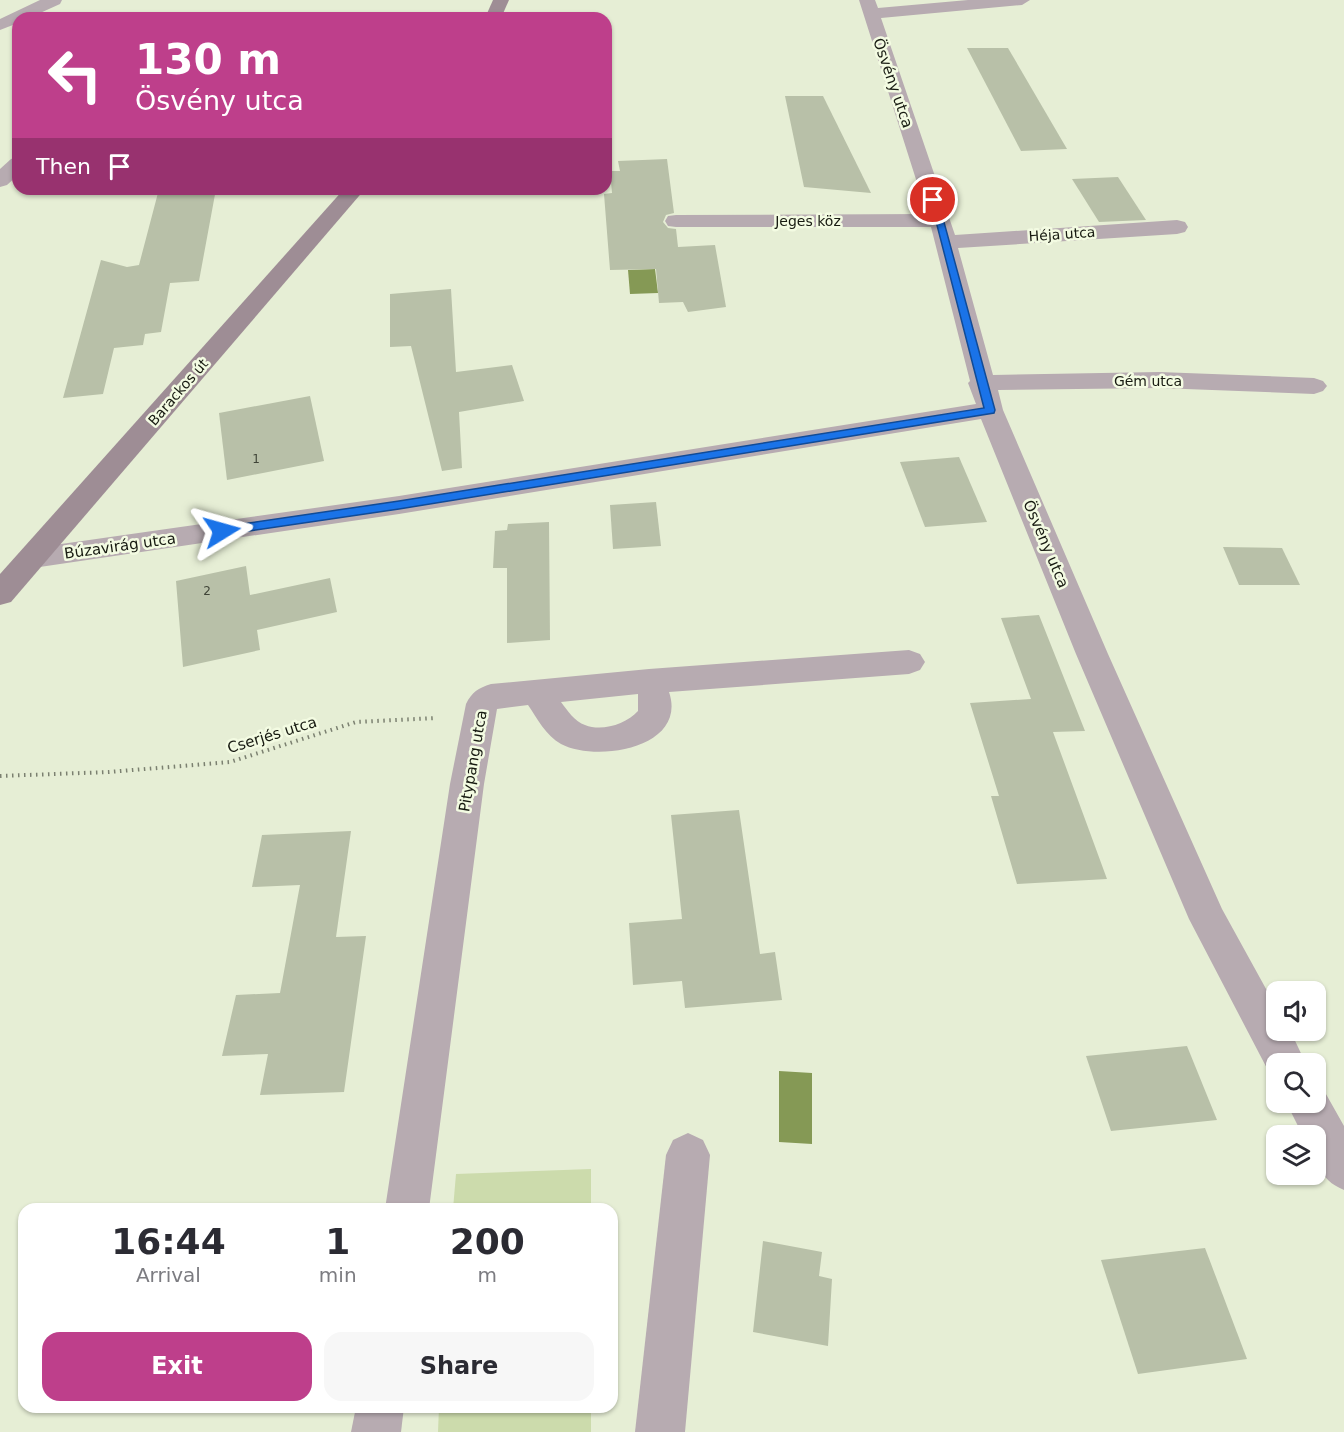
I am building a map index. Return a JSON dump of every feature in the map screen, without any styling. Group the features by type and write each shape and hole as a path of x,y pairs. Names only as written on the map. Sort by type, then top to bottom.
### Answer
{"street":[{"path":"28,12 54,0"},
{"path":"869,7 1022,0"},
{"name":"Ösvény utca","path":"869,7 943,231 986,397 1092,654 1208,919 1280,1053"},
{"path":"0,181 12,169"},
{"name":"Barackos út","path":"0,594 350,195"},
{"name":"Jeges köz","path":"676,221 943,231"},
{"name":"Héja utca","path":"943,231 1177,227"},
{"name":"Gém utca","path":"986,397 1159,380 1314,386"},
{"name":"Búzavirág utca","path":"33,558 399,505 986,397"},
{"name":"Pitypang utca","path":"408,1203 467,784 482,704 491,696 649,681 909,662"},
{"path":"537,693 562,727 573,735 590,741 607,741 639,729 651,718 656,709 649,681"},
{"path":"1313,1113 1344,1168"},
{"path":"660,1432 688,1155"},
{"path":"376,1432 379,1413"}],"path":[{"name":"Cserjés utca","path":"0,776 110,772 230,762 356,722 479,716"}],"shaded area":[{"path":"655,269 658,293 630,294 628,270"},
{"path":"779,1071 812,1073 812,1144 779,1142"},
{"path":"591,1169 591,1203 454,1203 456,1174"},
{"path":"439,1413 591,1413 591,1432 438,1432"}],"building":[{"path":"967,48 1008,48 1067,149 1021,151"},
{"path":"785,96 823,96 871,193 804,187"},
{"path":"667,159 674,213 666,215 663,222 668,228 676,229 678,247 715,245 726,307 688,312 683,302 659,303 656,269 610,270 604,195 612,195 612,171 620,171 618,161"},
{"path":"1118,177 1146,220 1099,222 1072,179"},
{"path":"157,195 215,195 199,281 170,283 161,332 145,334 143,345 114,348 103,394 63,398 101,260 127,267 139,265"},
{"path":"451,289 456,372 512,365 524,401 459,412 462,468 442,471 411,346 390,347 390,294"},
{"path":"310,396 324,461 227,480 219,413"},
{"path":"959,457 987,522 925,527 900,462"},
{"path":"656,502 661,546 613,549 610,505"},
{"path":"549,522 550,640 507,643 507,568 493,568 495,531 507,530 508,524"},
{"path":"1223,547 1282,548 1300,585 1239,585"},
{"path":"246,566 250,595 330,578 337,612 257,630 260,650 183,667 176,581"},
{"path":"1039,615 1085,731 1053,732 1107,879 1017,884 991,796 999,796 970,703 1031,699 1001,618"},
{"path":"739,810 760,954 775,952 782,1000 685,1008 682,981 633,985 629,923 682,919 671,815"},
{"path":"351,831 336,937 366,936 344,1092 260,1095 268,1054 222,1056 236,995 280,993 300,885 252,887 262,835"},
{"path":"1187,1046 1217,1120 1111,1131 1086,1056"},
{"path":"763,1241 822,1252 819,1276 832,1279 828,1346 753,1332"},
{"path":"1205,1248 1247,1359 1138,1374 1101,1260"}],"route":[{"path":"222,531 399,505 990,410 933,200"}]}
